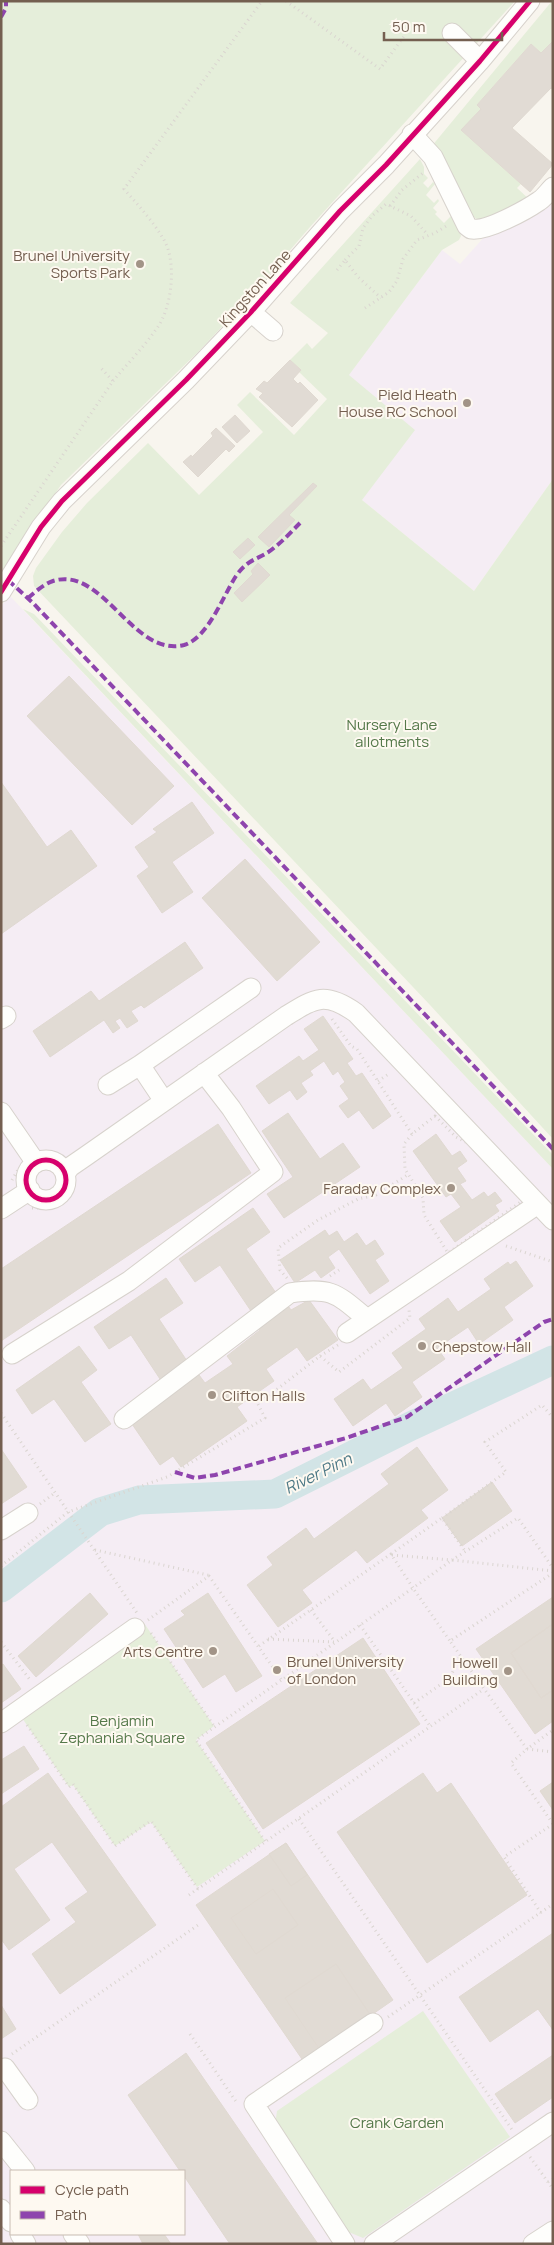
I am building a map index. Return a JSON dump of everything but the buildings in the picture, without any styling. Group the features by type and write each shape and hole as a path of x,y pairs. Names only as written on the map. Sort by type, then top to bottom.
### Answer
{"street":[{"name":"Kingston Lane","path":"1,592 41,527 62,502 186,380 251,312 340,211 386,165 480,61 530,1"},
{"path":"452,32 480,61"},
{"path":"412,134 435,160 462,212 467,226 471,229 479,230 505,219 539,201 553,187"},
{"path":"251,312 273,331"},
{"path":"108,1085 251,988"},
{"path":"62,1169 111,1130 142,1116 310,1001 327,999 340,1002 356,1013 553,1220"},
{"path":"140,1065 164,1101"},
{"path":"12,1354 128,1281 273,1172 231,1108 204,1073"},
{"path":"1,1112 36,1163"},
{"path":"43,1160 62,1169 65,1186 61,1193 54,1198 43,1199 34,1195 30,1190 27,1178 31,1168 36,1163 43,1160"},
{"path":"1,1209 30,1190"},
{"path":"344,1338 368,1319 538,1204"},
{"path":"124,1419 290,1294 312,1290 338,1295 368,1319"},
{"path":"1,1530 28,1513"},
{"path":"1,1723 142,1624"},
{"path":"345,2244 254,2104 373,2023"},
{"path":"5,2063 5,2068 28,2100"},
{"path":"374,2244 553,2122"},
{"path":"1,2140 24,2170"},
{"path":"1,2209 10,2221"},
{"path":"533,2244 553,2231"}],"path":[{"path":"1,546 113,381 158,327 170,298 170,270 165,242 144,212 124,189 262,1"},
{"path":"286,1 380,69 404,35"},
{"path":"390,206 402,190 414,182 435,160"},
{"path":"337,270 358,246 363,228 373,215 386,204 411,216 428,235"},
{"path":"365,308 389,292 398,281 400,265 410,246 417,240 444,228 462,212"},
{"path":"346,260 358,277 381,298"},
{"path":"99,366 113,381"},
{"path":"327,1012 350,1046 357,1049 412,1134"},
{"path":"435,1116 456,1137 477,1148 525,1199 448,1253 424,1215 423,1198 409,1174 405,1169 404,1144 412,1134 435,1116"},
{"path":"291,1281 280,1270 278,1248 318,1220 358,1198 376,1195 409,1174"},
{"path":"498,1251 506,1246 553,1262"},
{"path":"320,1356 339,1372 410,1318 409,1306"},
{"path":"1,1566 68,1512 167,1477 265,1418 258,1404 344,1338"},
{"path":"259,1646 506,1472 485,1442 542,1405 553,1418"},
{"path":"1,1413 142,1624 214,1726"},
{"path":"442,1518 466,1552"},
{"path":"265,1841 196,1740 452,1560 518,1518 553,1571"},
{"path":"94,1550 209,1576 282,1679"},
{"path":"391,1554 553,1571"},
{"path":"391,1554 460,1656 527,1749 553,1752"},
{"path":"450,1640 553,1571"},
{"path":"142,1624 209,1576"},
{"path":"311,1610 335,1642"},
{"path":"360,1625 430,1726"},
{"path":"268,1639 335,1642"},
{"path":"1,1642 41,1695"},
{"path":"414,1704 450,1678 460,1656"},
{"path":"188,1895 484,1689"},
{"path":"18,1712 69,1787 73,1784 116,1846 151,1821 198,1889"},
{"path":"540,1913 504,1857 553,1824 511,1763 553,1730"},
{"path":"299,1819 553,2189"},
{"path":"420,1996 553,1904"},
{"path":"5,2063 201,1923"},
{"path":"548,2182 553,2179"}],"shaded area":[{"name":"Pield Heath House RC School","path":"553,198 553,479 474,591 362,500 348,376 442,250 460,264 486,235"},
{"name":"Brunel University of London","path":"10,596 553,1169 553,2244 1,2244 1,606"}],"green space":[{"name":"Brunel University Sports Park","path":"1,1 515,1 310,227 247,300 198,352 61,485 1,572"},
{"path":"552,1 553,41 541,53 531,44 477,105 481,109 462,130 521,184 517,188 530,200 487,220 478,220 470,214 431,147"},
{"name":"Nursery Lane allotments","path":"420,159 424,167 424,174 428,178 423,183 428,188 433,182 435,184 426,195 434,203 438,199 439,201 433,208 437,212 435,214 444,223 453,214 461,236 459,240 442,250 349,375 415,430 362,500 474,591 553,479 553,1139 430,1005 34,586 33,576 36,568 62,532 87,503 148,443 199,495 263,432 237,405 250,392 294,435 327,399 299,372 301,370 290,360 307,343 312,349 328,333 290,303"},
{"path":"23,609 34,614 553,1155 553,1169"},
{"name":"Benjamin Zephaniah Square","path":"144,1623 214,1726 196,1740 265,1841 197,1887 151,1822 115,1846 73,1785 69,1787 18,1712"},
{"name":"Crank Garden","path":"423,2011 510,2137 363,2238 339,2228 275,2125 277,2111"}],"waterway":[{"name":"River Pinn","path":"1,1588 100,1512 139,1500 275,1494 411,1426 553,1360"}],"marked path":[{"path":"1,17 6,8 6,1"},
{"path":"28,598 50,582 71,580 87,586 149,638 166,645 184,645 193,641 208,625 236,576 245,565 275,547 300,523"},
{"path":"8,580 33,603 553,1149"},
{"path":"175,1472 195,1478 215,1475 346,1438 407,1417 544,1322 553,1319"}],"cycle path":[{"path":"1,592 41,527 62,501 186,380 251,312 340,211 386,165 480,61 530,1"},
{"path":"46,1160 60,1166 66,1180 60,1194 46,1200 32,1194 26,1180 32,1166 46,1160"}],"place":[{"name":"Brunel University Sports Park","path":"140,264"},
{"name":"Pield Heath House RC School","path":"467,403"},
{"name":"Faraday Complex","path":"451,1188"},
{"name":"Chepstow Hall","path":"422,1346"},
{"name":"Clifton Halls","path":"212,1395"},
{"name":"Arts Centre","path":"213,1651"},
{"name":"Brunel University of London","path":"277,1670"},
{"name":"Howell Building","path":"508,1671"}]}
